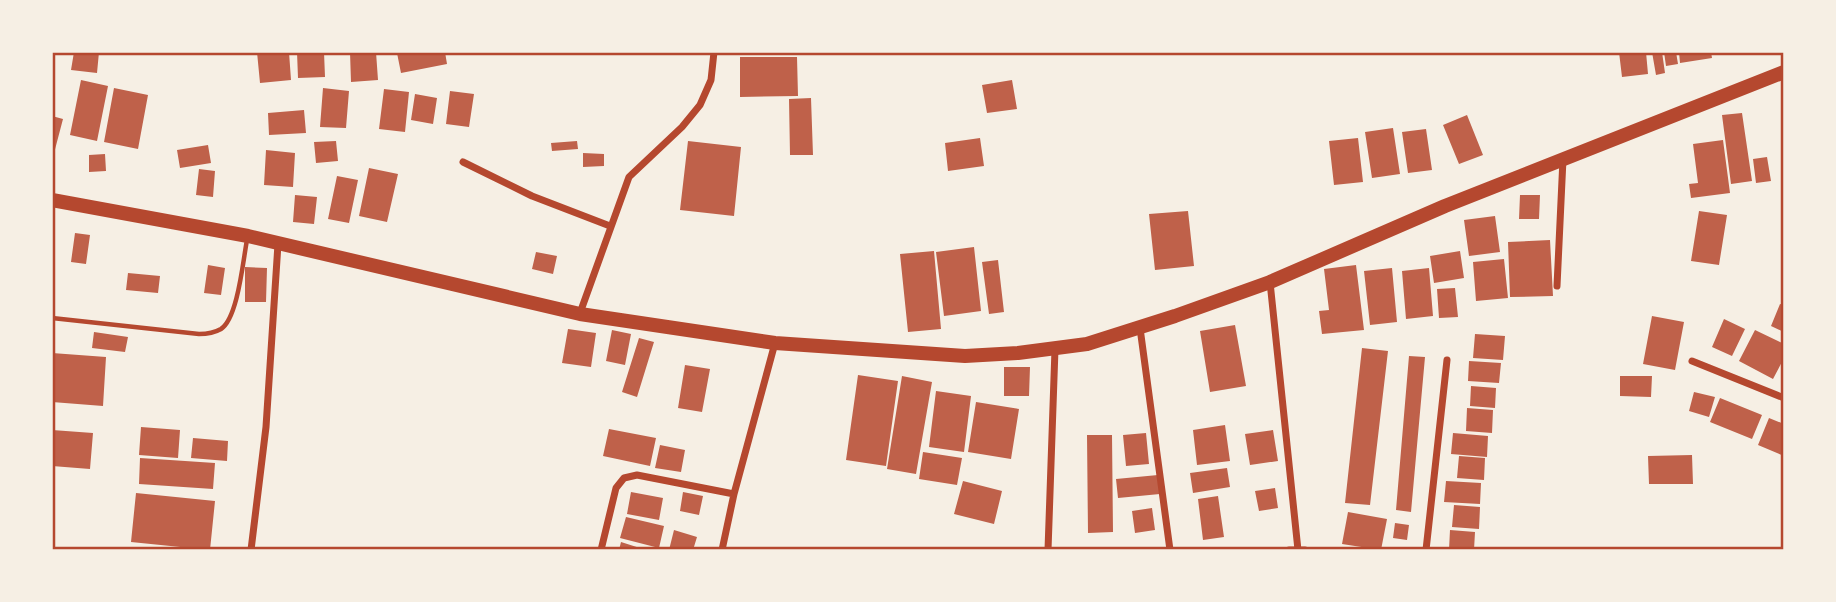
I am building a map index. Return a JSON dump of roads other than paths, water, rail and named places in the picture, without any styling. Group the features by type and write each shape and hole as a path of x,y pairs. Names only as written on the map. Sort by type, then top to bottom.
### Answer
{"main road":[{"path":"52,200 248,236 580,314 775,343 965,356 1018,353 1087,344 1270,282 1445,206 1783,72"}],"street":[{"path":"580,314 629,177 682,127 700,104 711,80 715,52"},
{"path":"1557,286 1563,159"},
{"path":"463,162 532,196 610,226"},
{"path":"251,550 266,427 278,243"},
{"path":"1270,282 1298,549"},
{"path":"1140,328 1170,550"},
{"path":"722,550 734,494 775,343"},
{"path":"1048,550 1055,348"},
{"path":"1426,550 1447,360"},
{"path":"1692,360 1783,398"},
{"path":"601,550 615,488 624,478 637,475 734,494"},
{"path":"1289,550 1305,550"}],"lane":[{"path":"52,318 199,334 213,333 222,329 233,310 248,236"}]}
